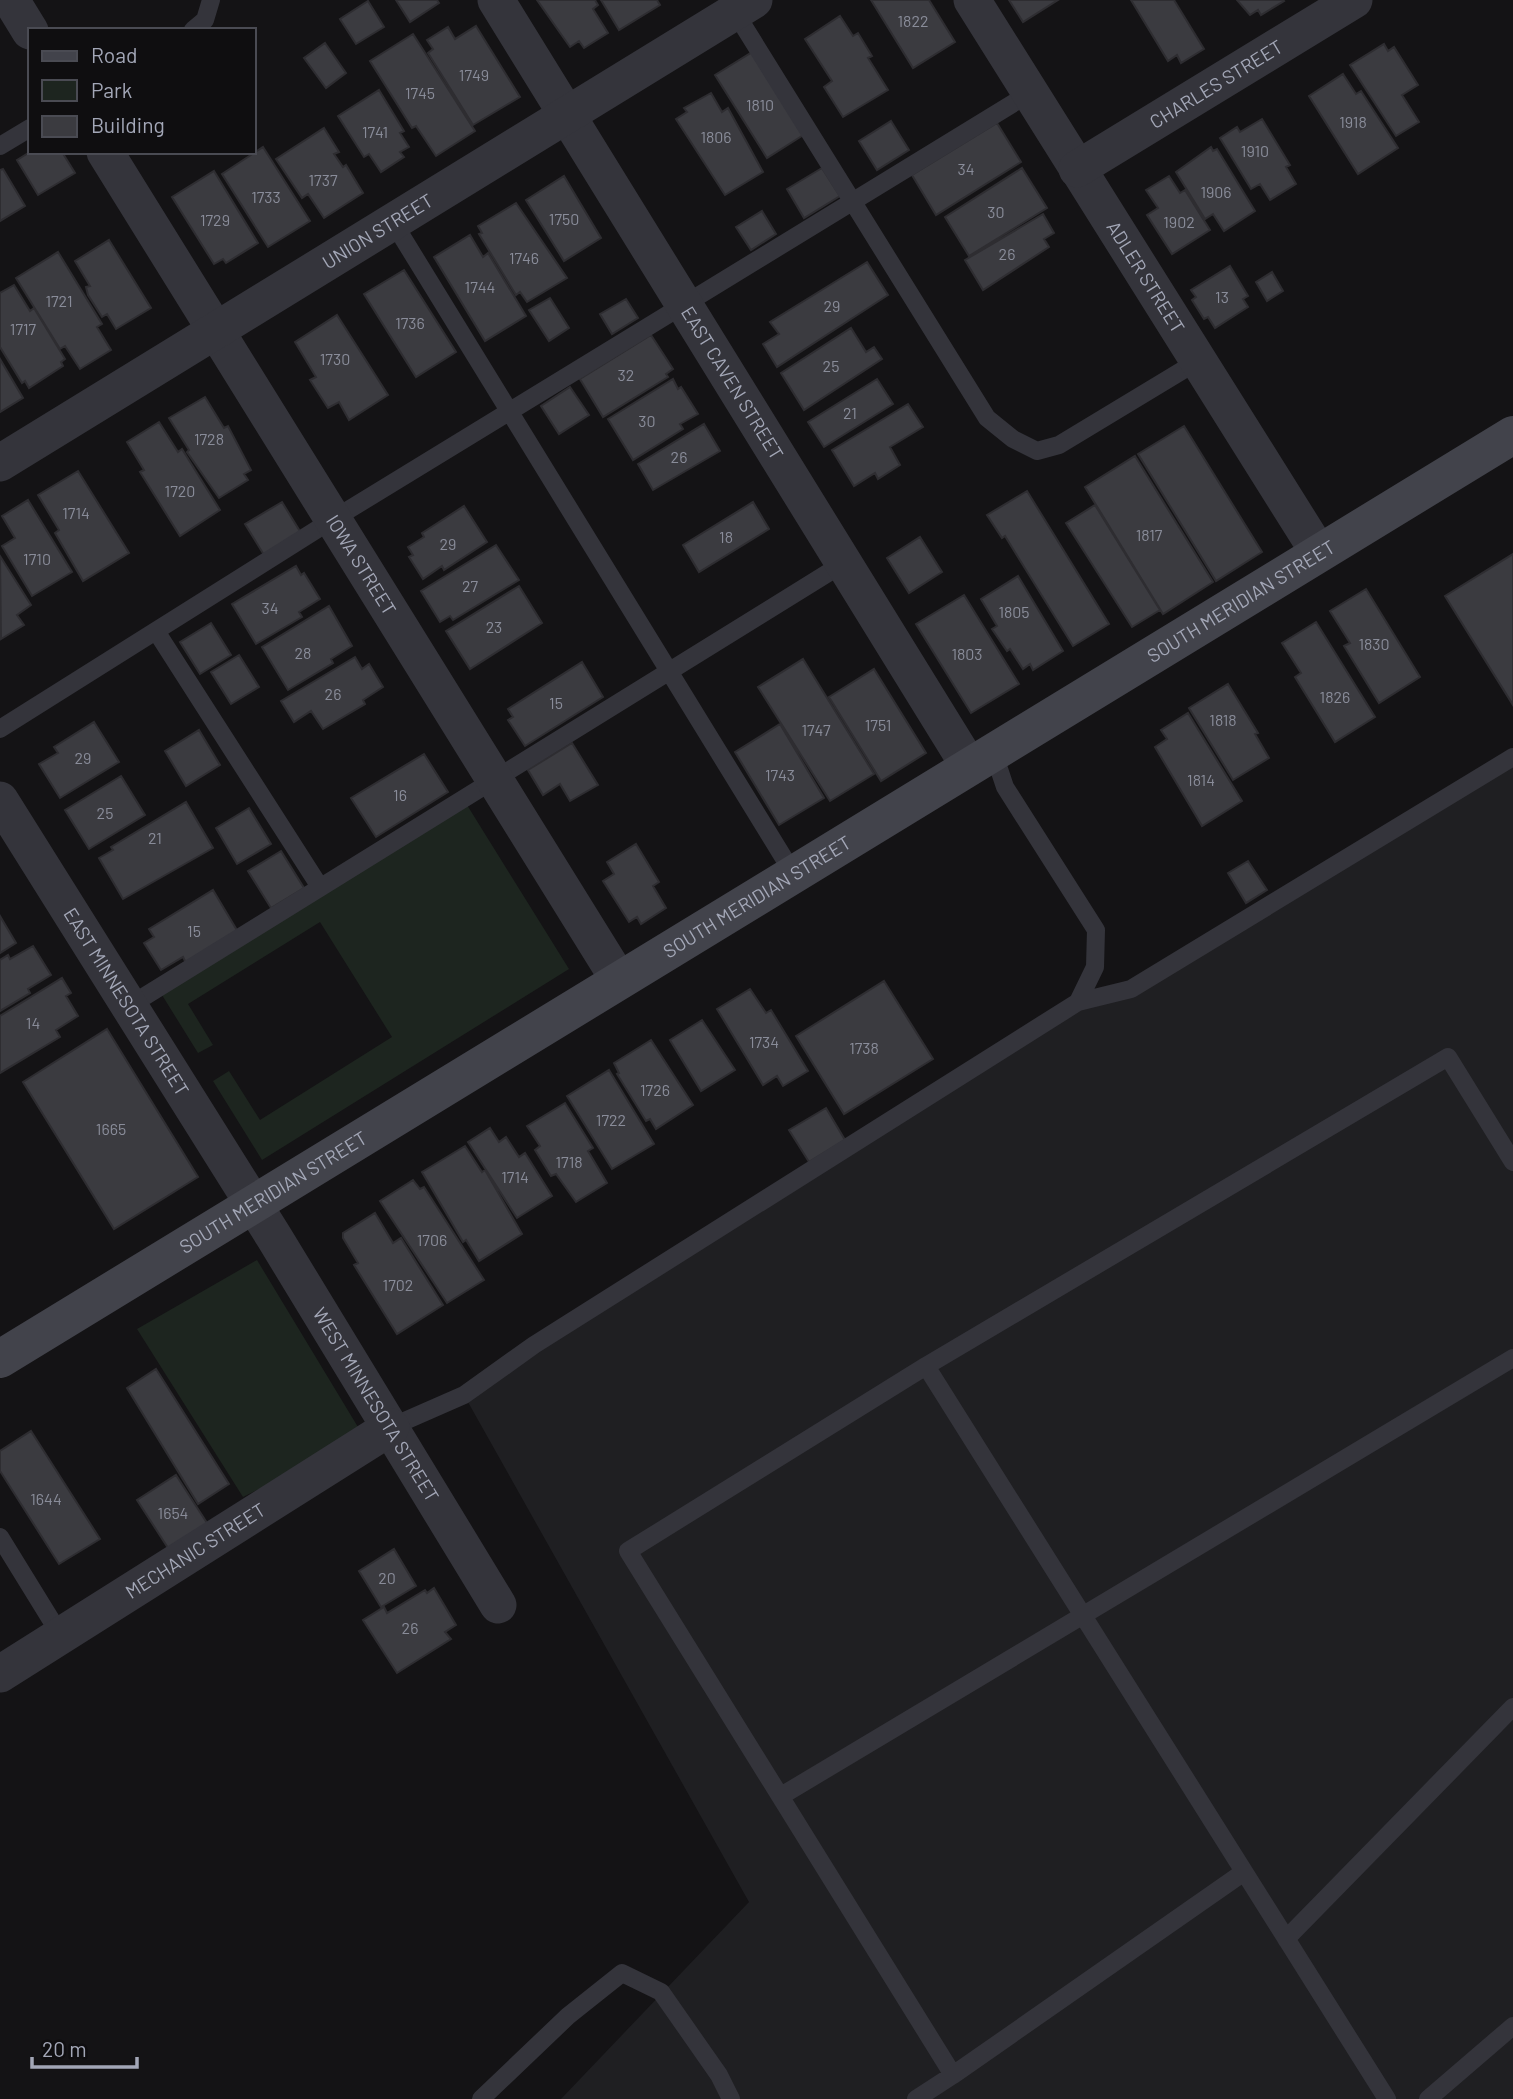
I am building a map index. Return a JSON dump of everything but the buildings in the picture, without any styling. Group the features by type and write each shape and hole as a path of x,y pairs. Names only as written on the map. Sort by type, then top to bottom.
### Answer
{"main road":[{"name":"SOUTH MERIDIAN STREET","path":"0,1359 1513,435"}],"street":[{"path":"10,0 28,28"},
{"name":"EAST CAVEN STREET","path":"496,0 844,563 981,759"},
{"name":"ADLER STREET","path":"972,0 1319,553"},
{"name":"CHARLES STREET","path":"1077,169 1354,0"},
{"name":"UNION STREET","path":"0,463 567,115 739,4"},
{"name":"IOWA STREET","path":"106,154 619,980"},
{"name":"EAST MINNESOTA STREET","path":"0,800 254,1204"},
{"name":"WEST MINNESOTA STREET","path":"254,1204 498,1605"},
{"name":"MECHANIC STREET","path":"0,1674 391,1427"}],"lane":[{"path":"195,28 205,20 211,0"},
{"path":"739,4 852,201 987,418 1013,439 1037,451 1059,445 1198,361"},
{"path":"0,729 332,520 1030,93"},
{"path":"0,146 28,129"},
{"path":"393,222 793,873"},
{"path":"129,1006 844,563"},
{"path":"156,631 320,887"},
{"path":"391,1427 464,1395 534,1345 1078,1002 1131,989 1513,757"},
{"path":"981,759 1006,787 1096,930 1095,967 1078,1002"},
{"path":"953,2075 628,1551 926,1366 1448,1057 1513,1162"},
{"path":"781,1797 1082,1614 1513,1358"},
{"path":"926,1366 1387,2099"},
{"path":"0,1537 61,1636"},
{"path":"1286,1939 1513,1707"},
{"path":"916,2099 1244,1872"},
{"path":"481,2099 568,2016 622,1973 661,1992 719,2075 731,2099"},
{"path":"1428,2099 1513,2026"}],"shaded area":[{"path":"1513,757 1513,2099 561,2099 749,1902 464,1395 1078,1002 1131,989"}],"green space":[{"path":"467,805 569,969 262,1160 213,1081 229,1071 260,1120 392,1037 320,922 188,1004 213,1045 198,1053 162,995"},
{"path":"257,1260 364,1437 243,1497 137,1329"}]}
